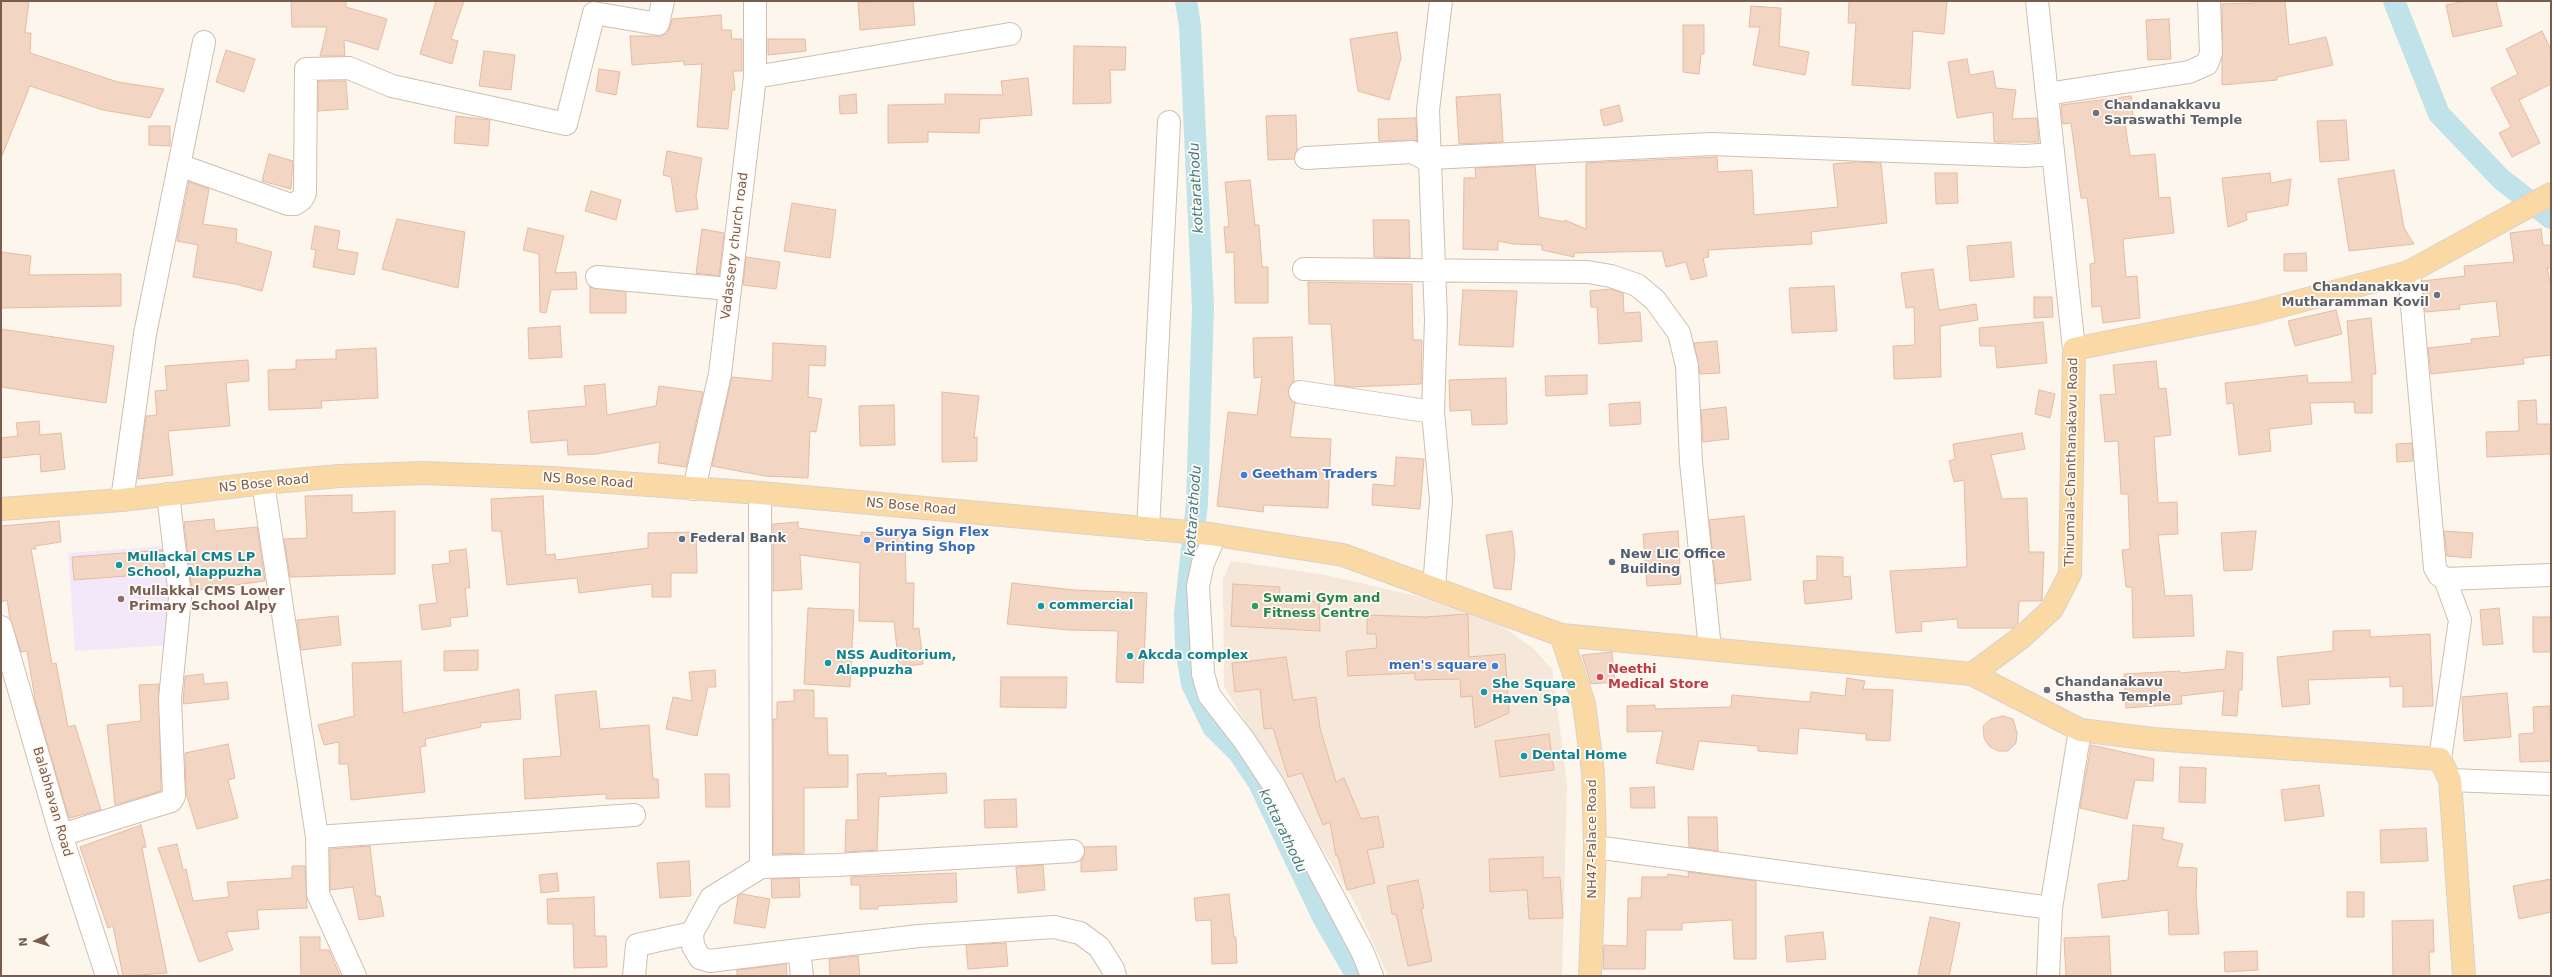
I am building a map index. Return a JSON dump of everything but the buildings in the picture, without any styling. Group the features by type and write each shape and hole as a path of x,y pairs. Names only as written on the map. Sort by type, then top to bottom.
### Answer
{"main road":[{"path":"2074,349 2255,313 2409,272 2551,194"},
{"name":"Thirumala-Chanthanakavu Road","path":"1972,674 2022,637 2052,609 2070,574 2074,349"},
{"name":"NS Bose Road","path":"1,509 122,500 263,483 339,476 424,473 552,478 760,493 1212,535 1343,555 1434,587 1561,635 1972,674"},
{"name":"NH47-Palace Road","path":"1561,635 1584,704 1593,772 1595,847 1590,976"},
{"path":"1972,674 2080,730 2153,739 2440,759 2450,780 2464,976"}],"street":[{"path":"179,165 288,204 295,204 302,199 305,193 306,69 349,68 392,86 566,124 594,13 658,24 663,1"},
{"name":"Vadassery church road","path":"694,489 720,374 754,77 755,1"},
{"path":"1434,587 1441,500 1433,412 1436,320 1428,110 1441,1"},
{"path":"2036,1 2048,94 2074,349"},
{"path":"2048,94 2189,72 2207,64 2211,53 2209,1"},
{"path":"754,77 1010,34"},
{"path":"122,500 145,334 204,42"},
{"path":"1148,529 1169,122"},
{"path":"1306,158 1412,152 1431,160 1711,144 2025,156 2053,154"},
{"path":"1304,269 1433,272 1588,272 1611,276 1637,285 1656,300 1679,332 1687,366 1691,462 1710,649"},
{"path":"2409,272 2435,568 2439,575 2445,579 2551,575"},
{"path":"597,277 729,289"},
{"path":"1300,392 1433,412"},
{"path":"263,483 317,837 318,894 356,976"},
{"path":"760,493 761,867"},
{"path":"61,835 171,801 174,796 170,699 180,597 168,494"},
{"path":"1212,535 1203,563 1198,586 1203,674 1209,695 1244,740 1273,784 1363,953 1372,976"},
{"path":"2440,759 2460,620 2445,579"},
{"name":"Balabhavan Road","path":"1,627 61,835 107,976"},
{"path":"2048,976 2051,908 2080,730"},
{"path":"2450,780 2551,784"},
{"path":"317,837 634,815"},
{"path":"1595,847 2051,908"},
{"path":"1073,851 837,865 761,867 711,898 692,933 693,946 700,958 710,961 919,936 1054,927 1080,934 1099,946 1113,969 1115,976"},
{"path":"634,976 637,946 692,933"},
{"path":"799,950 802,976"}],"shaded area":[{"name":"Mullakkal CMS Lower Primary School Alpy","path":"166,546 173,645 75,651 68,553"},
{"path":"1231,561 1326,575 1481,611 1534,649 1552,669 1567,782 1562,976 1388,976 1354,901 1224,687 1223,579"}],"waterway":[{"name":"kottarathodu","path":"1186,1 1190,26 1203,307 1197,503 1185,614 1186,647 1192,684 1213,727 1239,753 1259,783 1324,919 1357,976"},
{"path":"2394,1 2439,114 2501,179 2551,218"}],"place":[{"name":"Chandanakkavu Saraswathi Temple","path":"2096,113"},
{"name":"Chandanakkavu Mutharamman Kovil","path":"2437,295"},
{"name":"Geetham Traders","path":"1244,475"},
{"name":"Federal Bank","path":"682,539"},
{"name":"Surya Sign Flex Printing Shop","path":"867,540"},
{"name":"New LIC Office Building","path":"1612,562"},
{"name":"Mullackal CMS LP School, Alappuzha","path":"119,565"},
{"name":"Mullakkal CMS Lower Primary School Alpy","path":"121,599"},
{"name":"commercial","path":"1041,606"},
{"name":"Swami Gym and Fitness Centre","path":"1255,606"},
{"name":"Akcda complex","path":"1130,656"},
{"name":"NSS Auditorium, Alappuzha","path":"828,663"},
{"name":"men's square","path":"1495,666"},
{"name":"Neethi Medical Store","path":"1600,677"},
{"name":"Chandanakavu Shastha Temple","path":"2047,690"},
{"name":"She Square Haven Spa","path":"1484,692"},
{"name":"Dental Home","path":"1524,756"}]}
